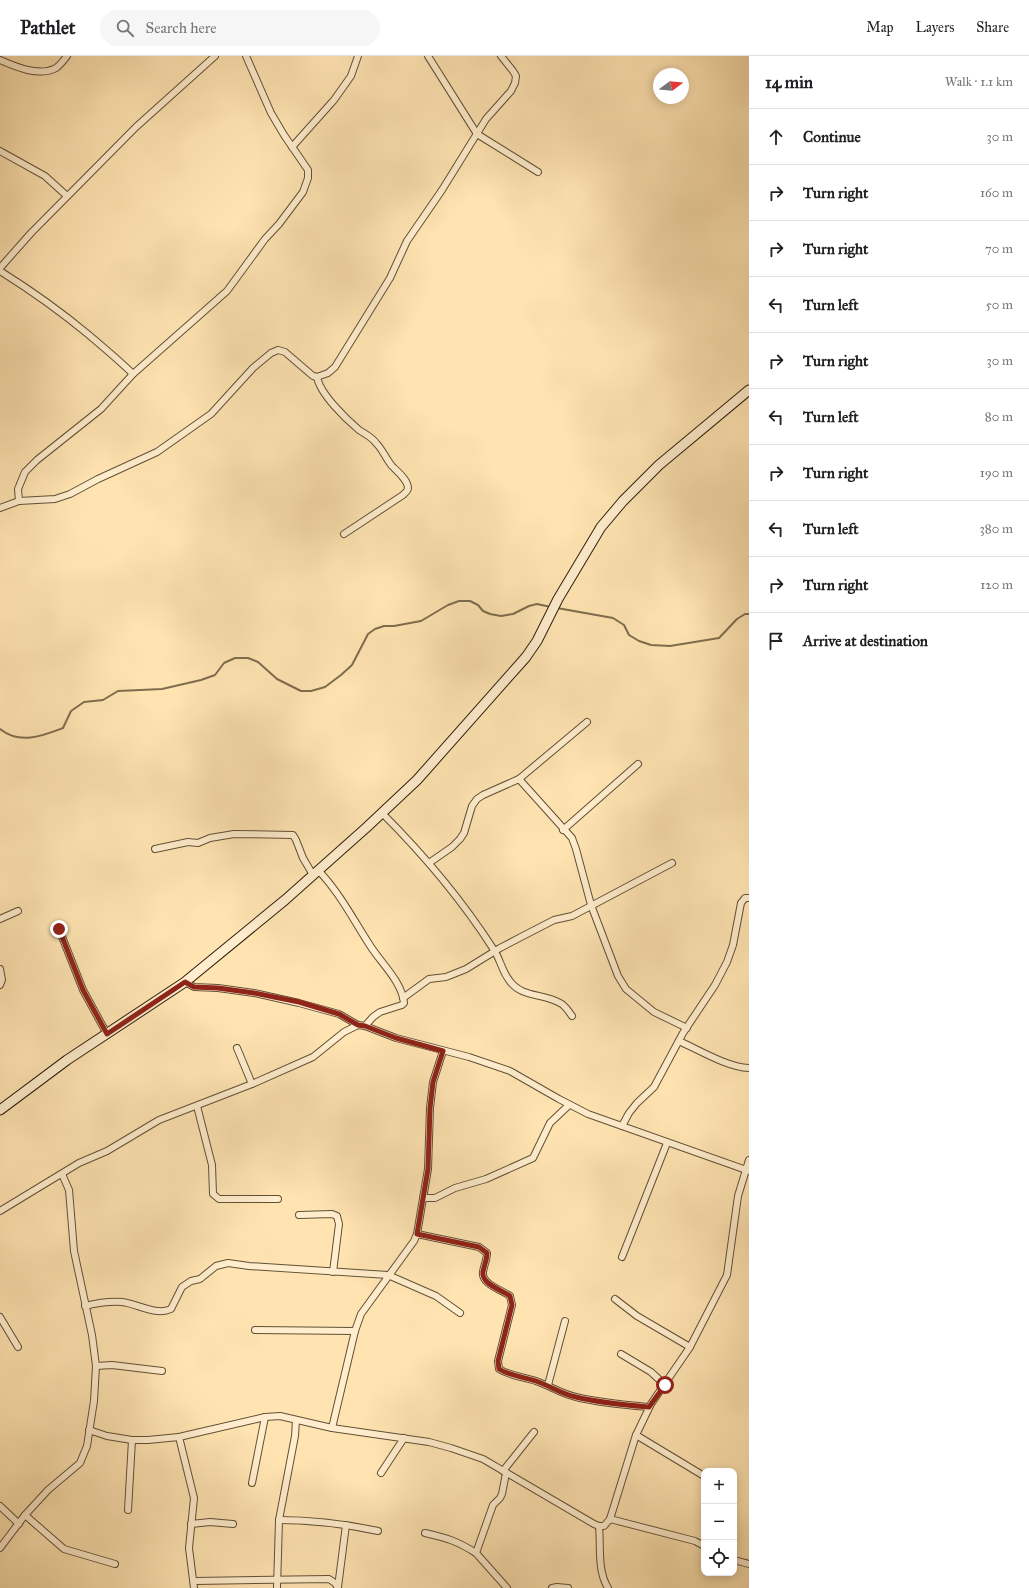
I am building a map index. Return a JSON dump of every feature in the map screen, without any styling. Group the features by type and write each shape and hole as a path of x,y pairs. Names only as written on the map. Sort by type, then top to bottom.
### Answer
{"main road":[{"path":"0,1110 67,1060 185,982 315,873 417,780 526,657 546,623 558,598 601,527 623,501 660,465 749,390"}],"street":[{"path":"0,60 34,72 48,71 57,67 67,56"},
{"path":"133,374 105,347 62,313 0,270 14,250 136,127 215,56"},
{"path":"19,501 18,489 25,472 36,460 101,409 133,374 227,291 265,239 279,224 303,192 308,178 308,170 284,135 268,107 246,56"},
{"path":"292,147 334,100 351,76 358,56"},
{"path":"428,56 477,134 538,172"},
{"path":"0,508 19,501 55,499 70,494 98,479 157,452 211,414 253,368 271,353 278,350 285,352 313,376 317,377 328,373 335,367 390,278 407,241 442,190 486,119 511,91 515,84 516,76 500,56"},
{"path":"0,151 45,176 67,196"},
{"path":"317,377 320,387 324,392 360,431 377,443 408,486 408,490 403,495 344,534"},
{"path":"429,863 452,847 460,839 464,833 472,806 477,799 519,779 587,722"},
{"path":"563,830 638,764"},
{"path":"519,779 563,830 572,838 591,906 618,976 626,989 654,1012 687,1028"},
{"path":"382,813 429,863 469,915 494,951 508,980 517,988 528,994 549,998 562,1004 572,1016"},
{"path":"155,848 188,842 198,843 210,838 234,834 293,835 303,858 315,873 333,888 371,948 394,979 403,998 404,1003 402,1005 380,1012 365,1026"},
{"path":"403,998 428,979 446,977 466,970 494,951 554,920 572,916 672,863"},
{"path":"622,1126 637,1102 654,1087 679,1041 715,985 727,962 733,945 741,903 745,898 749,898"},
{"path":"0,919 18,910"},
{"path":"59,929 83,990 107,1034"},
{"path":"0,969 2,980 0,985"},
{"path":"185,982 194,987 218,988 254,993 299,1002 339,1014 358,1025 365,1026 396,1038 468,1057 510,1071 588,1114 747,1170"},
{"path":"0,1211 79,1163 107,1151 160,1120 252,1084 313,1057 344,1032 358,1025"},
{"path":"679,1041 724,1062 742,1068 749,1068"},
{"path":"237,1048 252,1084"},
{"path":"332,1428 355,1331 361,1314 414,1241 417,1234 428,1169 430,1108 433,1082 443,1051"},
{"path":"423,1198 435,1198 455,1188 486,1179 533,1158 550,1123 570,1105"},
{"path":"197,1106 212,1165 213,1194 219,1199 278,1199"},
{"path":"622,1257 667,1142"},
{"path":"89,1430 107,1436 132,1440 148,1440 179,1437 265,1417 280,1416 332,1428 429,1442 483,1459 599,1526 607,1524 610,1519 636,1435 649,1407 690,1347 727,1274 738,1196 749,1160"},
{"path":"0,1548 25,1515 48,1490 80,1463 87,1446 94,1401 96,1366 92,1335 74,1251 69,1190 62,1174"},
{"path":"299,1215 332,1214 336,1216 339,1224 333,1272"},
{"path":"417,1234 479,1247 487,1253 483,1277 487,1282 510,1296 512,1305 498,1361 499,1369 509,1375 517,1375 548,1385 574,1397 592,1401 649,1407"},
{"path":"85,1306 104,1302 124,1302 158,1311 168,1310 171,1309 182,1287 200,1279 221,1264 228,1263 249,1266 388,1275 436,1296 460,1313"},
{"path":"615,1298 637,1316 690,1347"},
{"path":"0,1317 18,1348"},
{"path":"548,1385 565,1321"},
{"path":"255,1330 355,1331"},
{"path":"621,1354 651,1372 665,1385"},
{"path":"96,1366 112,1365 162,1371"},
{"path":"252,1483 265,1417"},
{"path":"277,1588 279,1520 295,1436 296,1420"},
{"path":"476,1553 493,1504 502,1494 505,1472 534,1432"},
{"path":"636,1435 701,1474"},
{"path":"179,1437 194,1498 189,1548 194,1585 278,1580 329,1579 338,1587"},
{"path":"381,1473 404,1438"},
{"path":"128,1510 132,1440"},
{"path":"0,1506 19,1524"},
{"path":"25,1515 64,1549 115,1564"},
{"path":"610,1519 696,1541 701,1544"},
{"path":"279,1520 312,1520 346,1524 378,1531"},
{"path":"191,1524 210,1522 233,1524"},
{"path":"338,1587 346,1524"},
{"path":"599,1526 601,1569 606,1587"},
{"path":"425,1533 449,1538 459,1542 476,1553 507,1588"},
{"path":"737,1561 749,1564"},
{"path":"552,1588 568,1588"}],"waterway":[{"path":"0,729 15,737 23,738 31,738 47,734 63,728 71,711 84,702 103,700 118,691 162,689 201,680 215,675 224,663 235,658 248,658 258,662 277,679 301,691 311,691 325,687 352,665 368,634 375,629 384,626 394,626 421,621 448,605 459,601 470,601 478,605 483,611 501,616 513,614 529,606 537,604 551,607"},
{"path":"557,608 613,618 624,625 629,635 639,641 651,645 670,646 719,638 737,619 745,614 749,614"}],"route":[{"path":"59,929 83,990 107,1034 185,982 194,987 218,988 254,993 299,1002 339,1014 358,1025 365,1026 396,1038 443,1051 433,1082 430,1108 428,1169 417,1234 479,1247 487,1253 483,1277 487,1282 510,1296 512,1305 498,1361 499,1369 509,1375 517,1375 548,1385 574,1397 614,1404 649,1407 665,1385"}]}
